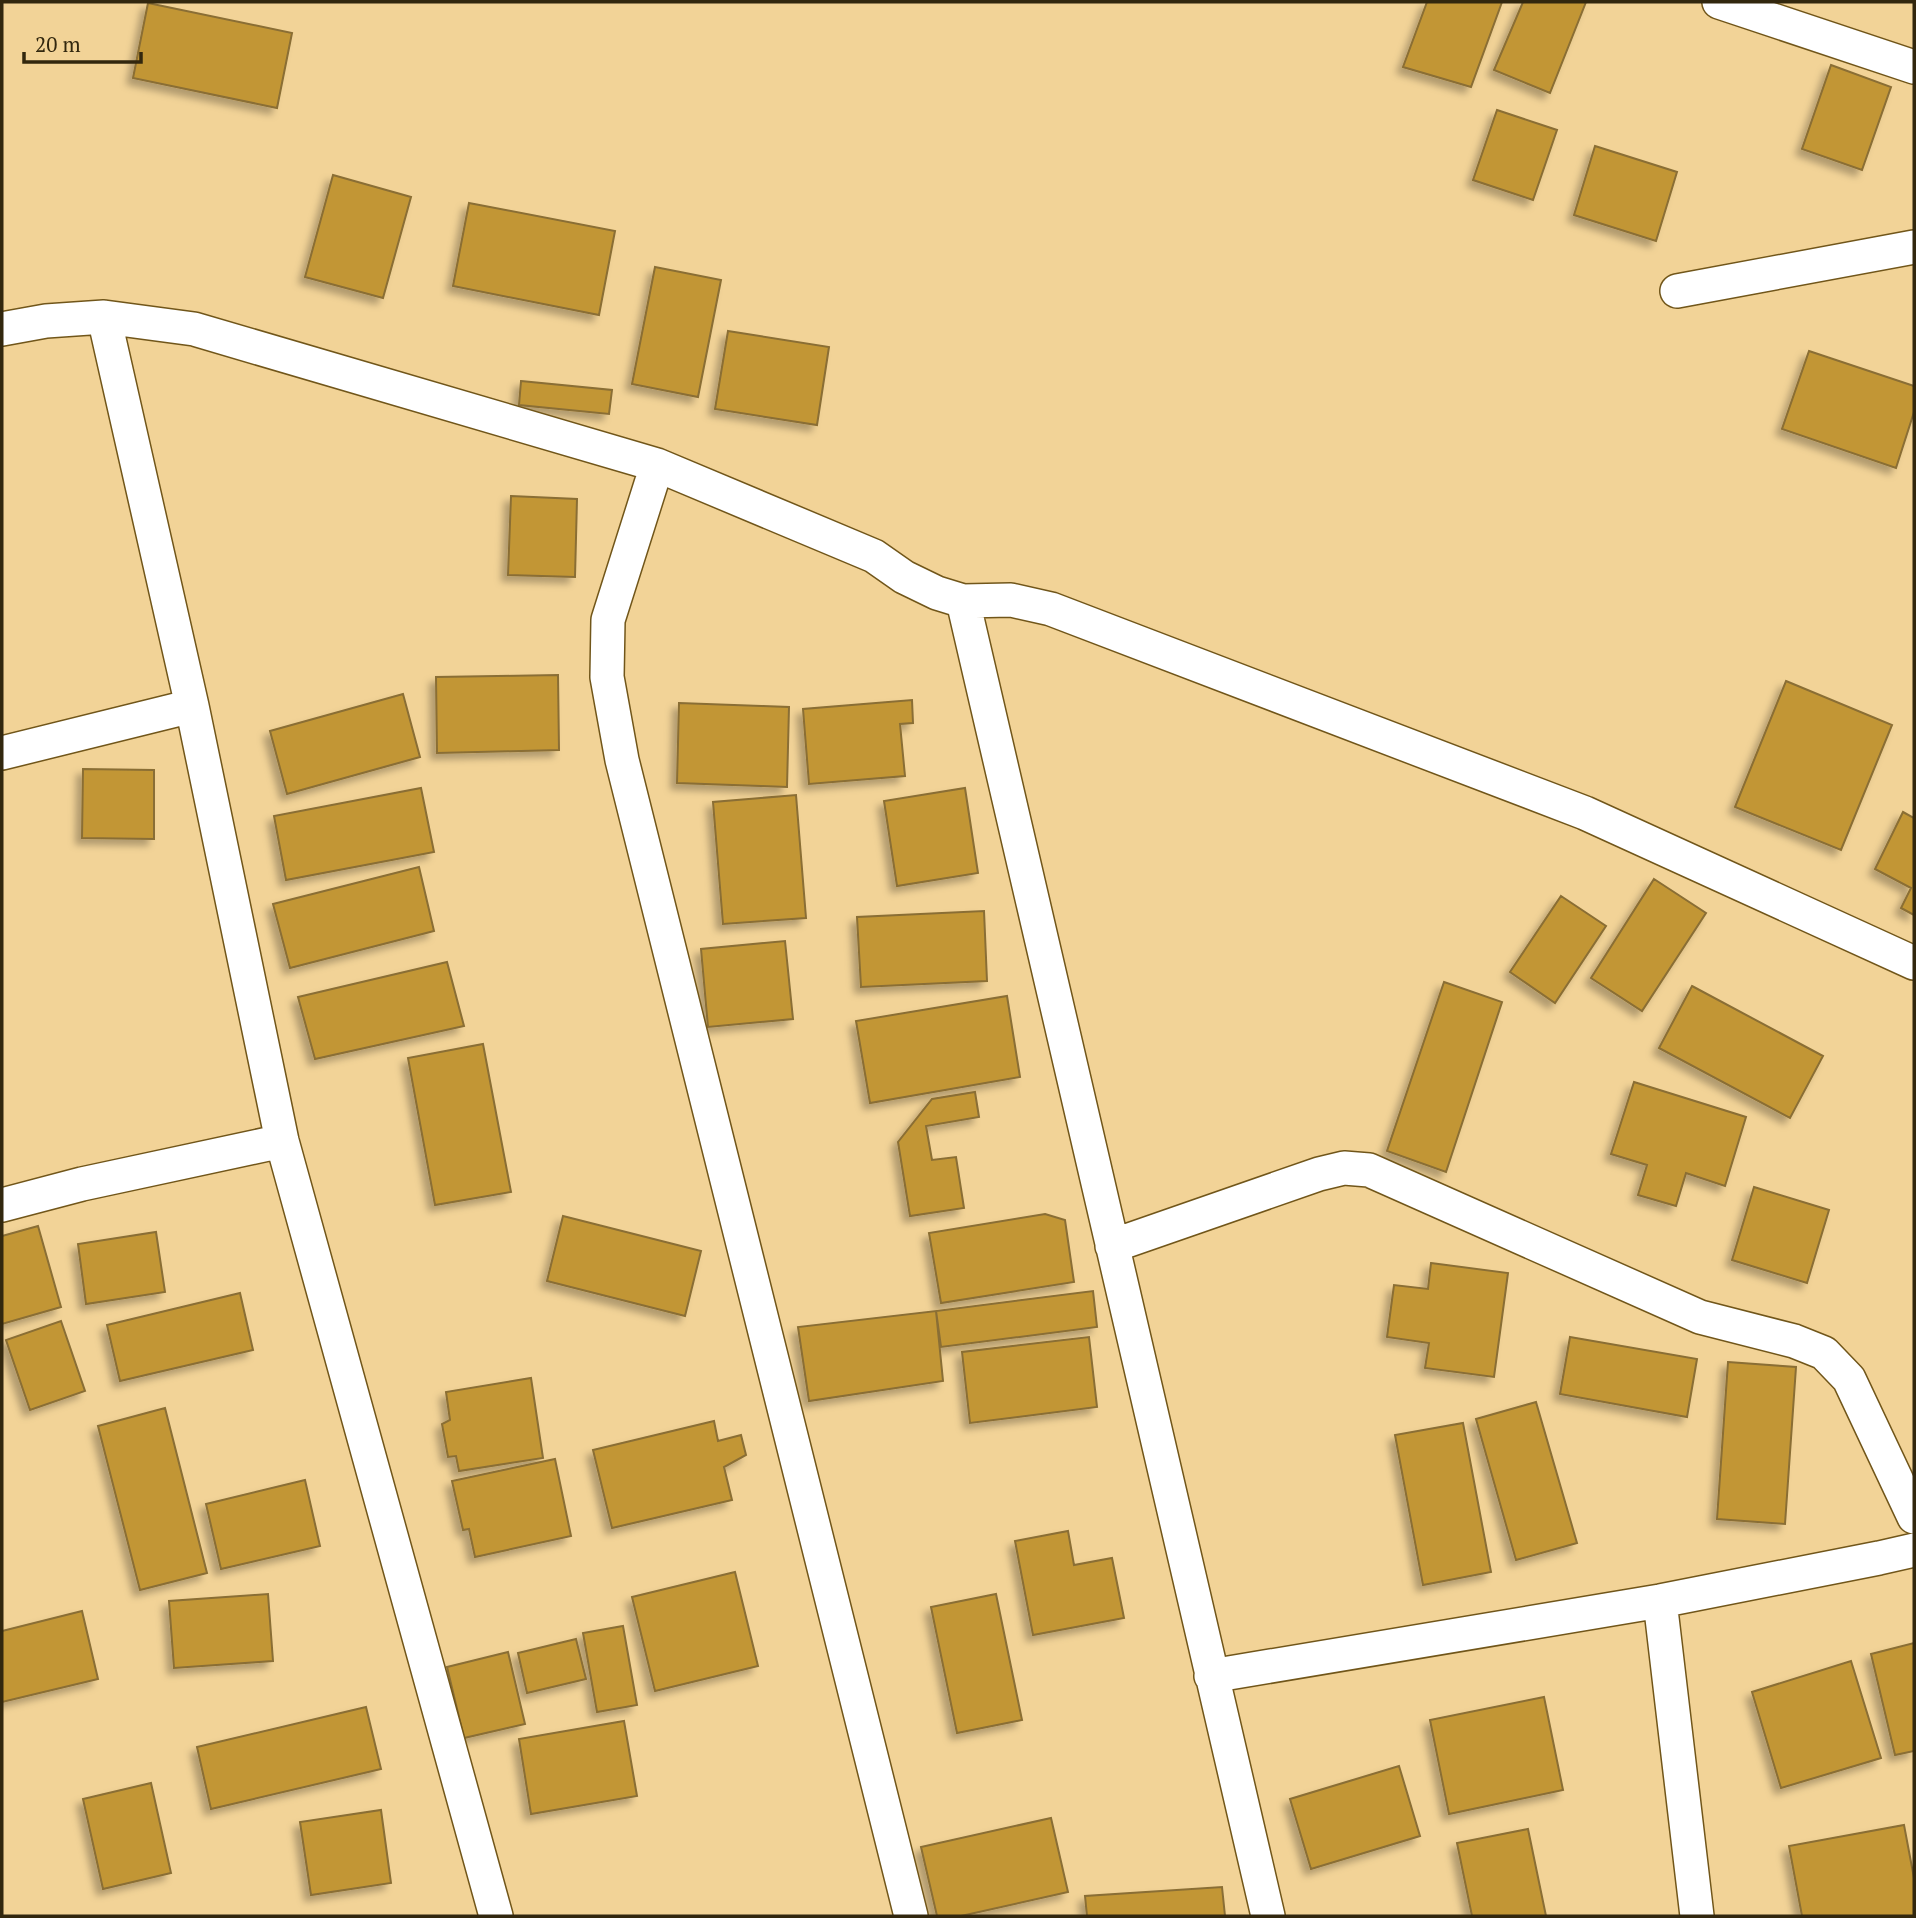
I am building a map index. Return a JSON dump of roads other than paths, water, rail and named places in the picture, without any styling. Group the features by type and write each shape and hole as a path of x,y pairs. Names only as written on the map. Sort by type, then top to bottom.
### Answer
{"street":[{"path":"1719,2 1914,67"},
{"path":"1677,291 1914,247"},
{"path":"2,329 46,321 104,317 194,329 657,465 874,556 904,577 937,593 963,601 1010,600 1051,608 1585,813 1914,963"},
{"path":"104,317 192,706 282,1142 496,1916"},
{"path":"657,465 608,620 607,677 622,760 911,1916"},
{"path":"963,601 1268,1916"},
{"path":"2,753 192,706"},
{"path":"2,1205 82,1184 282,1142"},
{"path":"1112,1246 1319,1174 1344,1168 1369,1170 1700,1317 1794,1341 1824,1353 1849,1379 1914,1517"},
{"path":"1211,1676 1660,1601 1914,1549"},
{"path":"1880,1558 1914,1570"},
{"path":"1660,1601 1697,1916"}]}
